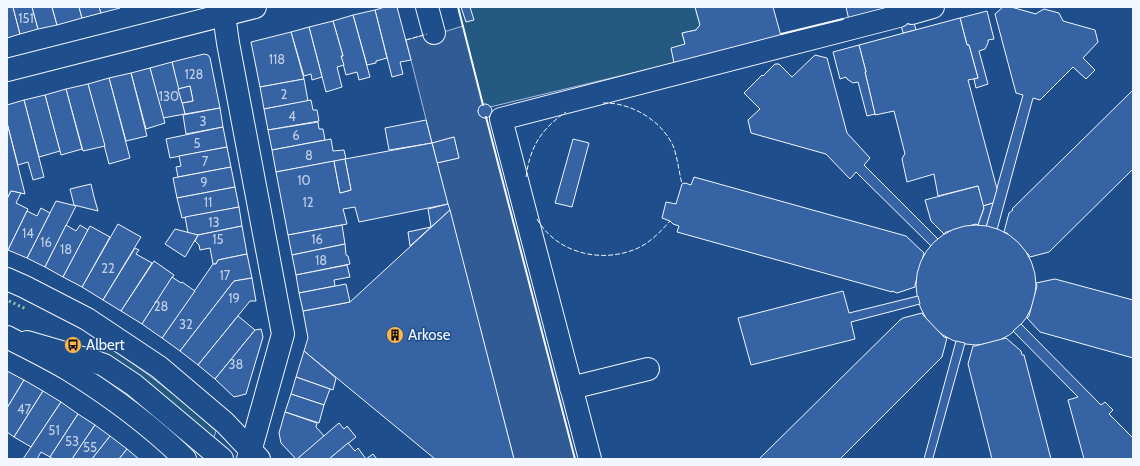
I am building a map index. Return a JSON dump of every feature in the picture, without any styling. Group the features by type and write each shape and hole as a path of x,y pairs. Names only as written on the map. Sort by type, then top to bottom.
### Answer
{"street":[{"path":"7,70 255,7"},
{"path":"427,7 434,32"},
{"path":"590,459 501,119 933,7"},
{"path":"224,15 283,334 253,456"},
{"path":"7,279 87,320 159,367 225,423 253,456"},
{"path":"7,336 68,370 116,401 153,430 185,459"},
{"path":"7,336 104,365 134,385 222,459"},
{"path":"571,388 648,368"}],"shaded area":[{"path":"458,7 695,7 700,25 696,30 682,33 685,44 674,63 490,107 486,104 483,105"},
{"path":"463,26 483,105 480,106 478,111 479,115 484,118 486,117 575,459 514,459 437,163 459,158 454,137 432,143 406,40 439,31 440,33"},
{"path":"100,342 131,362 160,384 216,431 212,443 94,355"}],"building":[{"path":"7,7 13,7 20,34 7,38"},
{"path":"13,7 32,7 38,29 20,34"},
{"path":"32,7 52,7 57,25 38,29"},
{"path":"52,7 79,7 82,18 57,25"},
{"path":"79,7 99,7 101,13 82,18"},
{"path":"99,7 120,7 120,8 101,13"},
{"path":"385,7 397,7 411,60 400,62 403,74 392,77 375,10"},
{"path":"461,7 470,7 474,20 466,22"},
{"path":"695,7 773,7 781,36 674,63 671,48 685,44 682,33 696,30 700,25"},
{"path":"846,7 902,7 849,20"},
{"path":"910,7 916,30 903,33 897,8"},
{"path":"1003,7 1011,7 1036,14 1044,9 1059,13 1063,21 1095,30 1098,42 1083,58 1095,70 1086,79 1073,67 1040,100 1033,98 997,230 986,227 1023,95 1016,93 995,14"},
{"path":"375,10 387,58 367,65 353,15"},
{"path":"987,11 994,39 988,40 985,49 979,51 988,84 976,88 974,79 978,78 960,18"},
{"path":"353,15 370,77 359,80 357,72 346,75 341,56 343,56 333,21"},
{"path":"960,18 978,78 968,80 997,189 993,203 983,206 978,186 938,196 934,174 907,182 902,159 905,154 894,111 875,115 859,45"},
{"path":"333,21 343,56 341,56 344,65 337,67 342,87 326,92 309,27"},
{"path":"309,27 322,77 312,80 311,74 304,76 291,32"},
{"path":"291,32 304,79 260,87 251,42"},
{"path":"859,45 875,114 867,116 858,82 853,83 846,77 840,79 833,52"},
{"path":"204,54 208,55 210,58 220,108 185,114 182,103 193,101 190,86 178,89 172,62"},
{"path":"815,55 827,58 847,133 870,158 864,165 938,239 931,246 856,172 850,179 826,154 751,133 748,120 760,109 744,93 775,64 779,64 792,77"},
{"path":"172,62 185,114 163,118 150,68"},
{"path":"150,68 165,123 146,129 131,73"},
{"path":"131,73 147,136 126,141 109,78"},
{"path":"109,78 130,158 109,164 88,84"},
{"path":"304,79 308,101 264,109 260,87"},
{"path":"88,84 105,146 83,151 66,89"},
{"path":"190,86 193,101 182,103 178,89"},
{"path":"66,89 82,149 61,155 45,95"},
{"path":"1133,90 1133,169 1049,252 1030,257 1007,233 1004,232 1009,213"},
{"path":"45,95 60,151 39,157 24,100"},
{"path":"24,100 44,177 33,180 28,162 18,165 7,123 7,105"},
{"path":"311,100 313,110 317,110 319,121 268,130 264,109"},
{"path":"485,104 490,106 492,111 490,116 485,118 480,116 478,111 480,106"},
{"path":"220,108 223,127 186,134 183,115"},
{"path":"426,120 432,143 389,150 385,128"},
{"path":"318,122 319,129 323,129 325,140 272,150 268,130"},
{"path":"7,123 25,194 11,191 7,199"},
{"path":"223,127 227,147 170,158 166,139"},
{"path":"454,137 459,158 437,163 432,143"},
{"path":"331,139 333,151 344,150 346,159 276,172 272,150"},
{"path":"573,139 589,143 572,207 555,203"},
{"path":"432,143 448,204 359,222 355,207 343,209 347,224 288,235 276,172 334,161 340,193 351,190 345,159"},
{"path":"227,147 231,167 178,177 176,167 181,166 179,156"},
{"path":"345,159 351,190 340,193 334,161"},
{"path":"231,167 235,187 177,198 173,178"},
{"path":"694,177 906,236 924,253 915,287 897,293 892,292 677,232 679,226 662,218 666,202 676,204 682,184 685,183 691,185"},
{"path":"91,184 98,211 74,205 70,189"},
{"path":"978,186 984,208 978,225 976,224 946,232 944,234 931,221 925,200"},
{"path":"235,187 239,207 182,218 177,198"},
{"path":"11,191 21,193 16,203 28,209 8,250 7,199"},
{"path":"56,201 76,206 45,267 27,258"},
{"path":"993,203 986,227 978,225 984,208 983,206"},
{"path":"448,204 450,210 431,227 428,209"},
{"path":"239,207 242,226 198,235 188,233 185,217"},
{"path":"41,208 50,213 27,258 8,250 27,211 37,216"},
{"name":"Arkose","path":"450,210 514,459 435,459 304,351 308,338 303,311 350,302"},
{"path":"118,224 141,237 103,300 82,287"},
{"path":"66,225 76,231 80,225 88,230 63,277 45,267"},
{"path":"342,225 345,244 292,255 288,235"},
{"path":"976,225 988,226 999,230 1009,235 1018,243 1026,252 1031,262 1035,273 1035,297 1031,308 1026,318 1018,327 1009,335 999,340 988,344 976,345 964,344 953,340 943,335 934,327 926,318 921,308 917,297 916,285 917,273 921,262 926,252 934,243 943,235 953,230 964,226"},
{"path":"90,226 110,237 82,287 63,277"},
{"path":"242,226 247,254 218,260 216,264 213,264 210,248 200,250 199,245 195,241 198,235"},
{"path":"431,227 410,246 408,232"},
{"path":"175,229 198,235 185,257 165,244"},
{"path":"345,244 346,255 348,256 350,264 296,275 292,255"},
{"path":"135,248 139,250 136,254 152,263 121,311 103,300"},
{"path":"247,254 252,278 234,281 180,351 162,338 213,264 216,264 218,260"},
{"path":"154,261 174,275 142,324 121,311"},
{"path":"347,265 350,277 334,280 335,286 299,293 296,275"},
{"path":"172,277 195,291 162,338 142,324"},
{"path":"252,278 256,301 250,301 198,365 180,351 234,281"},
{"path":"1055,279 1133,300 1133,358 1040,332 1027,318 1029,316 1037,286 1036,283"},
{"path":"346,284 350,302 303,311 299,293"},
{"path":"843,291 849,313 918,296 920,304 851,322 855,339 751,365 738,318"},
{"path":"922,313 944,337 947,338 942,357 840,459 759,459 900,320"},
{"path":"238,316 255,330 215,379 198,365"},
{"path":"1021,324 1101,405 1105,402 1113,410 1109,414 1133,438 1133,459 1084,459 1068,400 1078,397 1013,331"},
{"path":"261,329 263,337 246,394 234,397 215,379 255,330"},
{"path":"1006,338 1021,351 1022,355 1024,355 1051,459 992,459 968,364 973,346"},
{"path":"956,341 965,343 933,458 936,459 924,459"},
{"path":"304,351 336,378 333,390 296,377"},
{"path":"7,371 24,380 7,408"},
{"path":"296,377 330,389 324,405 291,394"},
{"path":"24,380 43,391 14,437 7,432 7,408"},
{"path":"43,391 61,402 31,447 14,437"},
{"path":"291,394 324,405 319,423 285,412"},
{"path":"61,402 78,414 50,457 41,452 37,459 23,459"},
{"path":"285,412 317,423 316,427 325,437 297,459 281,443 279,433"},
{"path":"78,414 95,425 72,459 53,459 50,457"},
{"path":"339,423 344,429 347,426 356,437 329,459 297,459"},
{"path":"95,425 110,436 92,459 72,459"},
{"path":"110,436 127,449 119,459 92,459"},
{"path":"348,443 355,451 358,448 366,459 329,459"},
{"path":"127,449 139,459 119,459"},
{"path":"373,454 377,459 366,459"}],"hedge":[{"path":"9,301 26,309"}],"fence":[{"path":"406,40 427,34"},
{"path":"603,103 624,106 635,110 645,115 662,129 674,148 682,184"},
{"path":"526,177 530,157 538,140 543,132 557,118 566,112"},
{"path":"537,219 556,241 582,253 596,255 624,253 643,246 670,221"}],"wall":[{"path":"458,7 483,105"},
{"path":"781,34 843,19"},
{"path":"486,117 575,459"}],"place":[{"name":"Arkose","path":"395,335"},
{"name":"Albert","path":"73,345"}]}
